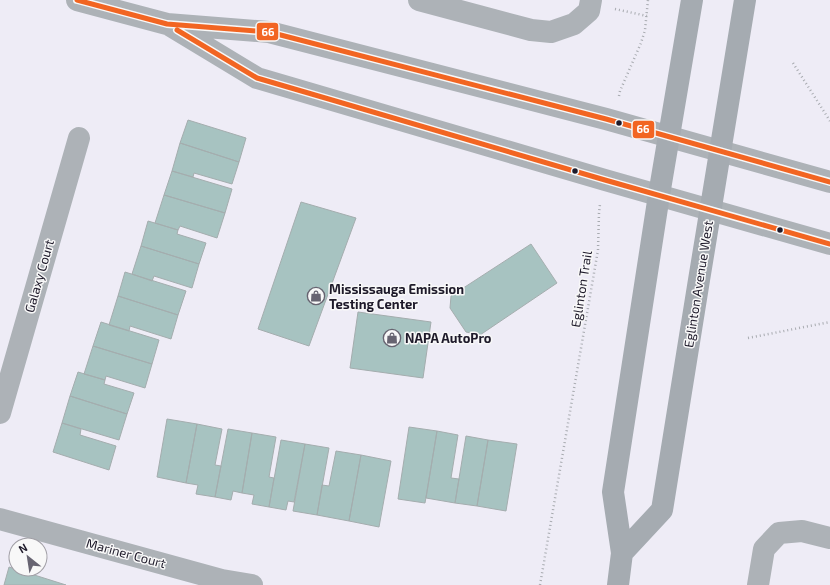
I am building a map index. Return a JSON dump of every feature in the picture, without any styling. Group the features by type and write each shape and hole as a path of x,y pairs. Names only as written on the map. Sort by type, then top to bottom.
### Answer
{"main road":[{"path":"618,585 622,553 613,492 692,0"},
{"name":"Eglinton Avenue West","path":"622,553 662,510 745,0"}],"street":[{"path":"77,0 167,24 269,32 615,122 830,182"},
{"path":"419,0 531,30 551,32 574,24 589,11 591,2"},
{"path":"167,24 257,78 830,244"},
{"name":"Galaxy Court","path":"0,413 79,138"},
{"name":"Mariner Court","path":"0,519 222,580 252,585"},
{"path":"758,585 764,548 780,533 802,531 830,538"}],"path":[{"path":"615,122 620,91 641,43 645,30 648,0"},
{"path":"591,2 647,16"},
{"path":"793,63 830,121"},
{"name":"Eglinton Trail","path":"540,585 598,250 599,213 605,180"},
{"path":"748,338 830,322"}],"building":[{"path":"188,120 246,138 239,162 180,143"},
{"path":"180,143 239,162 232,184 194,173 193,177 172,171"},
{"path":"172,171 232,189 225,213 164,195"},
{"path":"164,195 225,213 217,238 180,226 178,230 155,223"},
{"path":"301,202 356,218 309,346 258,329"},
{"path":"148,221 178,230 177,234 206,243 199,264 141,246"},
{"path":"531,244 557,283 480,335 466,332 450,308 451,296"},
{"path":"141,246 199,264 192,288 154,276 152,281 132,274"},
{"path":"125,272 186,291 178,315 118,296"},
{"path":"118,296 178,315 171,339 130,326 129,331 109,325"},
{"path":"358,312 431,322 423,378 350,368"},
{"path":"101,322 159,340 152,364 93,346"},
{"path":"93,346 152,364 145,388 106,376 105,380 84,374"},
{"path":"78,372 105,380 104,384 134,393 127,414 70,396"},
{"path":"70,396 127,414 119,440 62,423"},
{"path":"167,419 197,424 186,483 157,477"},
{"path":"62,423 81,429 80,435 116,446 109,470 53,452"},
{"path":"197,424 222,429 215,465 221,466 215,497 196,494 198,485 186,483"},
{"path":"409,427 437,431 425,503 398,499"},
{"path":"228,429 252,433 242,493 233,491 231,500 215,497"},
{"path":"437,431 458,435 451,478 459,479 455,503 426,498"},
{"path":"252,433 276,437 269,477 274,478 269,507 252,504 254,495 242,493"},
{"path":"466,436 488,440 477,506 455,503"},
{"path":"281,440 305,444 294,502 288,501 286,510 269,507"},
{"path":"488,440 517,444 506,511 477,506"},
{"path":"305,444 329,448 317,515 293,511"},
{"path":"336,451 361,455 349,521 317,515 322,485 329,486"},
{"path":"361,455 391,461 379,527 349,521"},
{"path":"8,571 8,577 41,577 66,585 4,585"}],"transit line":[{"name":"66","path":"77,0 167,24 269,32 606,119 830,182"},
{"name":"66","path":"177,30 257,78 830,244"}],"place":[{"name":"Mississauga Emission Testing Center","path":"316,296"},
{"name":"NAPA AutoPro","path":"392,338"}]}
